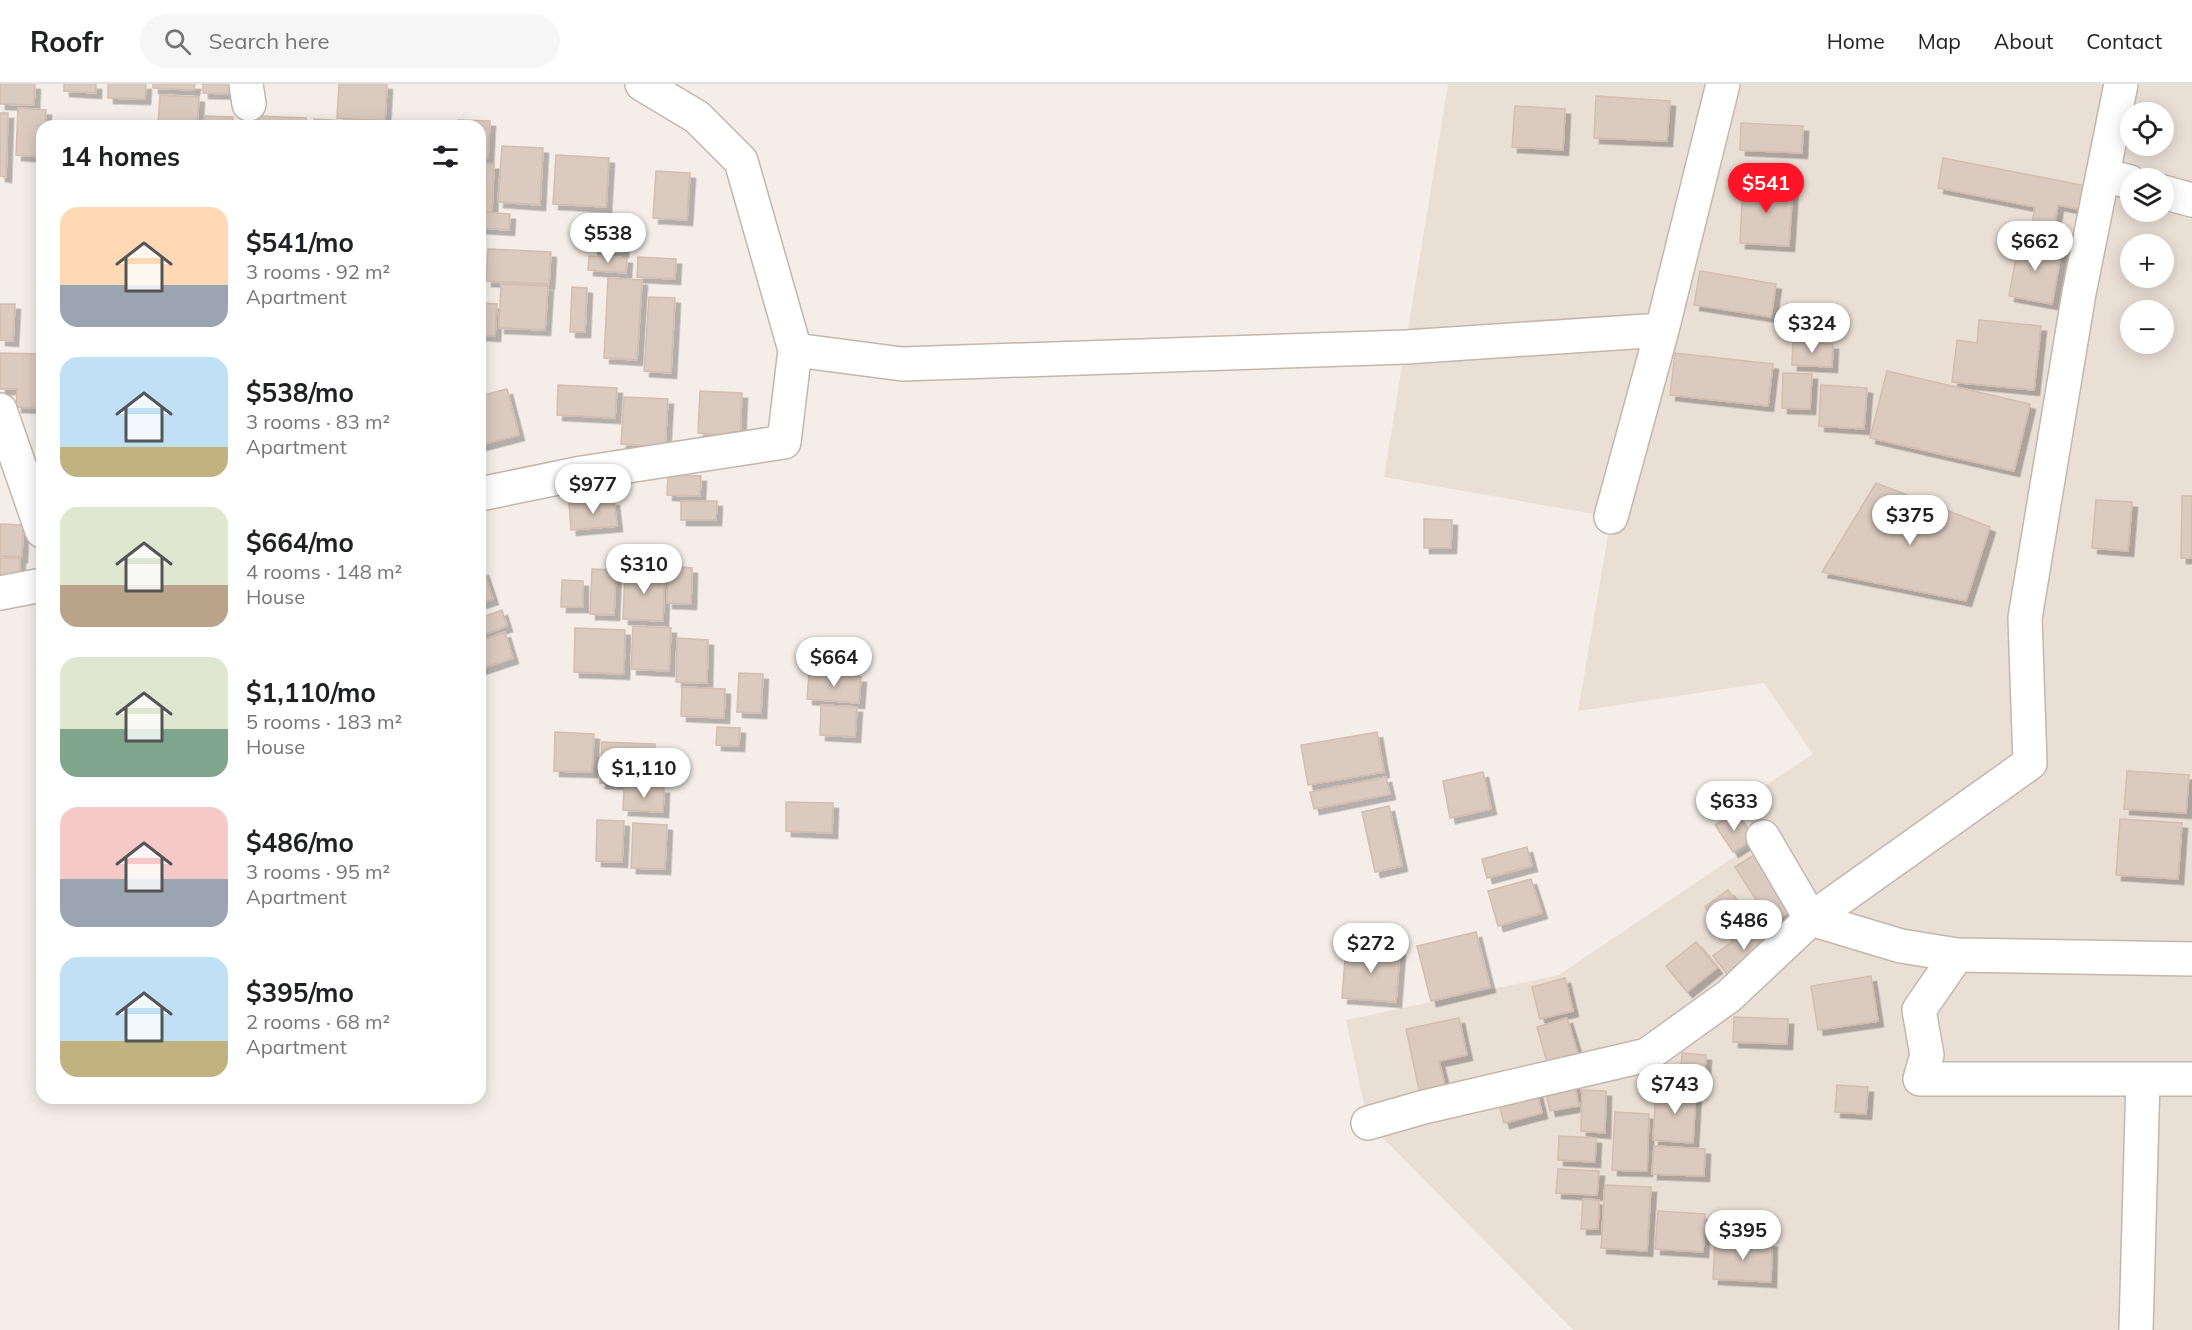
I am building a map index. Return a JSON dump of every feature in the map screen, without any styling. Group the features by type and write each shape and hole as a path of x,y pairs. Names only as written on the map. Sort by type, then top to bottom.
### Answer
{"street":[{"path":"486,493 593,471 784,442 795,350 741,161 697,117 642,84"},
{"path":"1611,516 1662,330 1723,84"},
{"path":"1368,1123 1435,1104 1647,1055 1729,996 1811,919 2030,763 2025,618 2079,293 2116,179 2121,84"},
{"path":"2174,195 2192,200"},
{"path":"795,350 902,364 1406,347 1662,330"},
{"path":"0,410 36,514"},
{"path":"0,593 36,586"},
{"path":"1763,837 1811,919 1901,946 1957,956 2192,959"},
{"path":"1957,956 1919,1010 1927,1055 1920,1079 2192,1079"},
{"path":"2136,1330 2143,1079"}],"shaded area":[{"path":"1448,84 2192,84 2192,1330 1573,1330 1368,1123 1346,1020 1559,975 1762,838 1739,803 1813,754 1764,683 1578,711 1611,517 1384,477"}],"building":[{"path":"0,84 35,84 34,105 0,104"},
{"path":"64,84 96,84 96,93 64,91"},
{"path":"108,84 146,84 145,99 108,98"},
{"path":"153,84 195,84 194,90 153,88"},
{"path":"203,84 241,84 240,94 203,93"},
{"path":"339,84 387,84 385,120 337,118"},
{"path":"160,95 199,97 197,120 158,120"},
{"path":"1596,96 1670,101 1667,141 1594,138"},
{"path":"1515,106 1565,109 1563,150 1512,147"},
{"path":"18,108 46,110 45,120 36,120 36,157 16,155"},
{"path":"0,113 8,113 6,177 0,176"},
{"path":"204,116 233,117 233,120 204,120"},
{"path":"259,116 306,118 306,120 259,120"},
{"path":"486,121 490,121 488,158 486,158"},
{"path":"1741,123 1803,126 1802,153 1740,150"},
{"path":"502,146 543,148 540,205 498,202"},
{"path":"556,155 609,158 606,207 553,204"},
{"path":"1943,158 2087,186 2083,210 2058,205 2053,234 2031,229 2035,207 1938,188"},
{"path":"486,163 494,164 492,212 486,212"},
{"path":"656,171 690,173 687,220 653,218"},
{"path":"1743,182 1793,185 1789,246 1740,243"},
{"path":"486,212 510,214 509,230 486,228"},
{"path":"594,221 625,223 623,252 592,251"},
{"path":"2019,241 2062,249 2052,304 2009,296"},
{"path":"488,249 551,252 549,284 486,281"},
{"path":"589,256 627,258 626,273 588,270"},
{"path":"638,257 676,259 675,279 637,277"},
{"path":"1700,271 1776,284 1771,317 1694,305"},
{"path":"608,278 642,280 637,360 604,358"},
{"path":"501,284 548,286 545,330 499,328"},
{"path":"572,287 587,288 585,332 570,332"},
{"path":"649,297 675,298 671,373 644,371"},
{"path":"486,303 497,304 495,336 486,335"},
{"path":"0,304 15,304 13,341 0,340"},
{"path":"1979,320 2041,326 2034,390 1952,382 1957,340 1977,343"},
{"path":"1793,342 1833,344 1832,367 1792,365"},
{"path":"0,353 36,354 36,408 16,407 17,389 0,389"},
{"path":"1675,353 1773,364 1768,406 1670,395"},
{"path":"1887,371 2030,404 2014,471 1870,438"},
{"path":"1783,373 1812,374 1810,409 1782,408"},
{"path":"558,385 617,388 615,418 557,415"},
{"path":"1821,385 1867,388 1864,429 1819,426"},
{"path":"507,389 519,435 486,443 486,394"},
{"path":"700,391 742,393 740,436 698,433"},
{"path":"624,397 668,399 665,447 621,444"},
{"path":"668,475 701,476 700,496 667,495"},
{"path":"1876,483 1990,527 1966,601 1822,572"},
{"path":"2182,496 2192,496 2192,558 2181,558"},
{"path":"614,500 617,526 571,530 569,504"},
{"path":"2096,500 2132,502 2128,551 2092,548"},
{"path":"681,501 717,501 716,520 681,520"},
{"path":"1424,519 1452,520 1451,548 1424,548"},
{"path":"0,524 23,525 22,557 0,556"},
{"path":"0,558 20,558 19,584 0,583"},
{"path":"669,566 692,568 691,604 667,603"},
{"path":"625,568 665,570 663,621 623,619"},
{"path":"592,569 616,570 614,615 590,614"},
{"path":"486,579 493,599 486,601"},
{"path":"562,580 583,581 583,607 561,607"},
{"path":"502,610 507,626 486,634 486,616"},
{"path":"633,626 671,628 669,671 631,669"},
{"path":"575,628 625,630 624,674 574,672"},
{"path":"505,632 513,658 486,667 486,639"},
{"path":"677,638 708,640 707,683 676,682"},
{"path":"739,673 763,674 761,713 737,712"},
{"path":"809,673 861,677 859,703 807,699"},
{"path":"682,687 725,689 724,718 681,716"},
{"path":"821,705 857,707 855,737 820,735"},
{"path":"717,727 740,728 739,746 716,745"},
{"path":"555,732 594,734 592,772 554,771"},
{"path":"1377,732 1384,772 1308,785 1301,745"},
{"path":"602,742 655,744 654,785 600,783"},
{"path":"2127,771 2189,775 2186,813 2124,809"},
{"path":"1483,772 1491,809 1450,818 1443,781"},
{"path":"1386,777 1390,794 1314,809 1310,792"},
{"path":"624,787 664,788 663,812 623,810"},
{"path":"786,802 833,803 832,833 786,831"},
{"path":"1389,806 1402,866 1375,872 1362,812"},
{"path":"1735,812 1753,839 1733,852 1715,825"},
{"path":"2120,819 2182,823 2178,879 2116,875"},
{"path":"597,820 624,821 622,862 596,861"},
{"path":"633,823 667,825 665,869 631,868"},
{"path":"1527,847 1532,866 1487,878 1482,859"},
{"path":"1760,851 1796,908 1771,923 1735,867"},
{"path":"1531,879 1542,913 1498,926 1488,891"},
{"path":"1728,890 1749,918 1727,935 1705,907"},
{"path":"1757,923 1774,945 1731,979 1713,956"},
{"path":"1476,932 1490,987 1431,1001 1417,946"},
{"path":"1696,942 1717,968 1687,992 1666,966"},
{"path":"1346,946 1400,950 1396,1002 1342,998"},
{"path":"1871,976 1878,1021 1818,1030 1811,986"},
{"path":"1565,978 1573,1011 1540,1019 1532,987"},
{"path":"1734,1017 1788,1019 1787,1044 1733,1042"},
{"path":"1459,1018 1467,1055 1439,1061 1447,1094 1421,1099 1406,1029"},
{"path":"1567,1018 1579,1057 1548,1066 1537,1027"},
{"path":"1682,1053 1706,1055 1704,1082 1680,1081"},
{"path":"1573,1078 1579,1106 1550,1111 1544,1083"},
{"path":"1837,1085 1868,1087 1866,1114 1835,1112"},
{"path":"1536,1088 1542,1113 1504,1123 1497,1097"},
{"path":"1656,1088 1696,1090 1693,1143 1653,1140"},
{"path":"1582,1090 1606,1091 1605,1133 1581,1131"},
{"path":"1615,1112 1649,1114 1647,1171 1612,1170"},
{"path":"1559,1136 1596,1138 1595,1162 1558,1160"},
{"path":"1654,1146 1705,1149 1704,1176 1652,1174"},
{"path":"1558,1169 1599,1171 1597,1195 1556,1193"},
{"path":"1605,1185 1651,1187 1647,1251 1601,1248"},
{"path":"1583,1199 1599,1200 1598,1229 1581,1229"},
{"path":"1658,1211 1705,1214 1703,1252 1655,1249"},
{"path":"1715,1240 1772,1242 1771,1282 1713,1279"}]}
